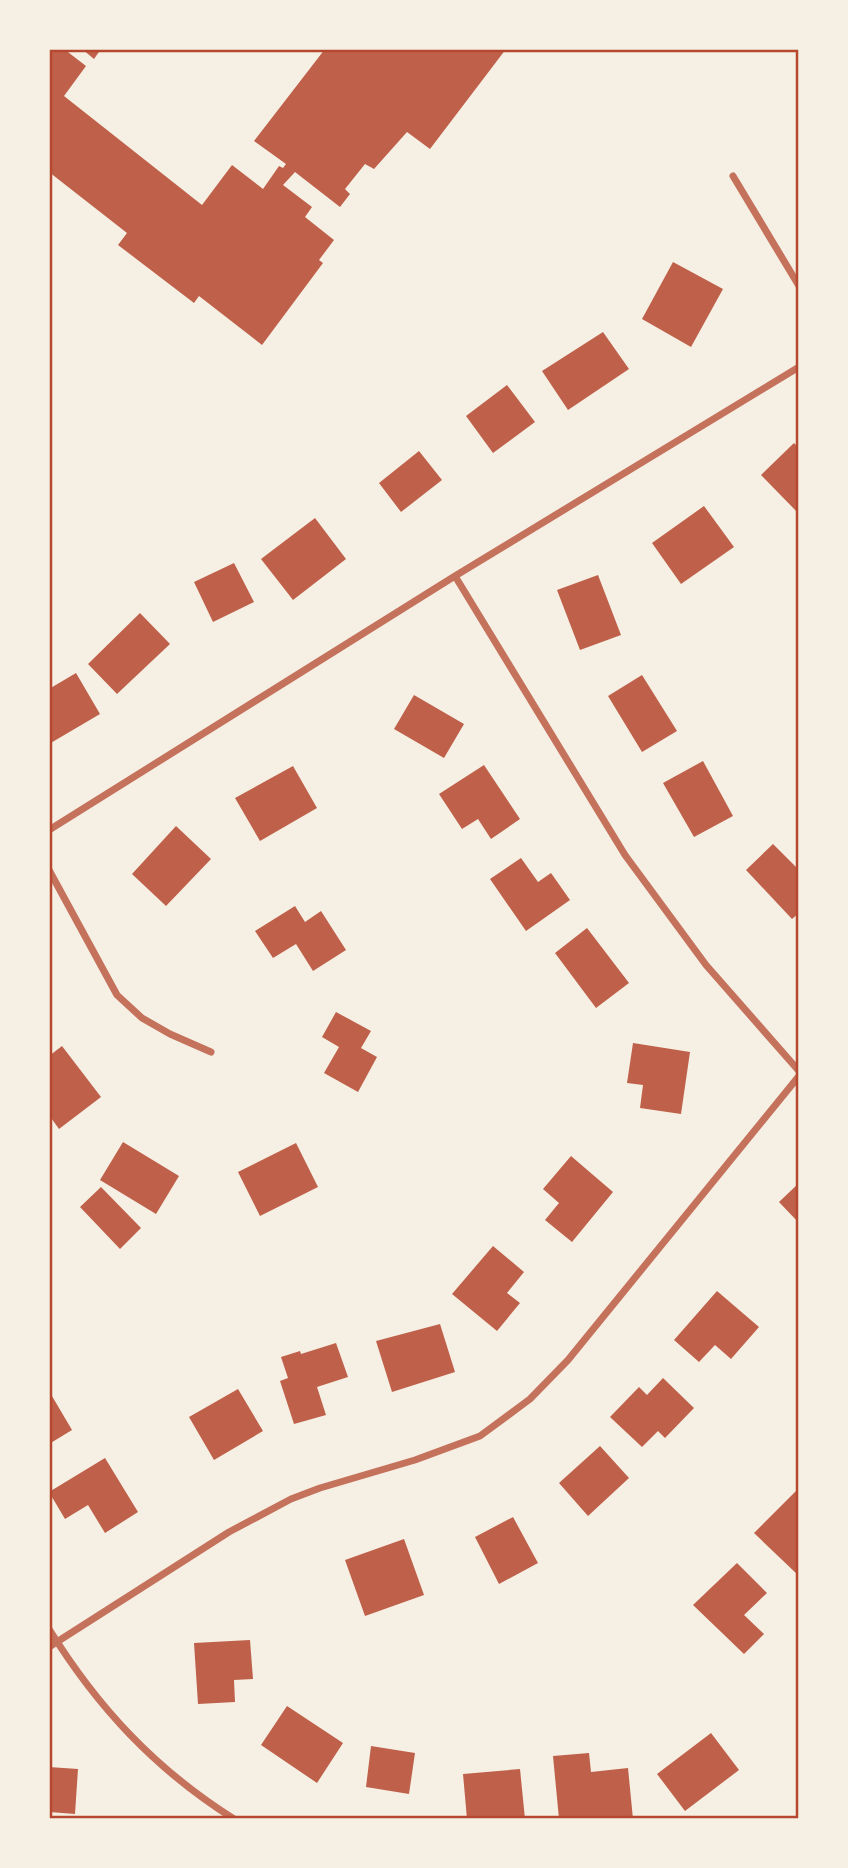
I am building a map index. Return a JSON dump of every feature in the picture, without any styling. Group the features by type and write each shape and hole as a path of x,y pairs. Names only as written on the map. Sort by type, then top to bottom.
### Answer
{"street":[{"path":"733,176 799,286"},
{"path":"49,830 455,576 799,367"},
{"path":"49,1647 259,1514 320,1488 415,1460 481,1436 514,1411 550,1381 568,1360 799,1074 706,965 625,855 455,576"},
{"path":"49,870 117,995 142,1018 211,1052"},
{"path":"49,1629 105,1707 142,1749 194,1793 234,1819"}],"building":[{"path":"49,49 64,49 86,66 64,96 202,205 232,165 263,189 279,166 283,168 286,164 254,141 325,49 506,49 430,149 407,132 374,169 365,164 345,189 350,194 340,207 295,172 283,185 312,207 305,217 334,240 319,260 323,263 262,345 199,296 194,303 118,245 127,233 49,172"},
{"path":"82,49 101,49 94,59"},
{"path":"673,262 723,289 691,347 642,319"},
{"path":"603,332 629,369 568,410 542,371"},
{"path":"507,385 535,422 493,453 466,416"},
{"path":"794,443 799,448 799,514 761,475"},
{"path":"419,451 442,480 401,512 379,483"},
{"path":"704,506 734,547 681,584 652,543"},
{"path":"315,518 346,559 293,600 261,559"},
{"path":"234,563 254,602 213,622 194,582"},
{"path":"598,575 621,635 580,650 557,590"},
{"path":"140,613 170,644 117,694 88,664"},
{"path":"76,673 100,714 49,744 49,689"},
{"path":"642,675 677,731 642,752 608,696"},
{"path":"414,695 464,724 444,758 394,729"},
{"path":"703,761 733,816 694,837 663,783"},
{"path":"484,765 520,819 491,839 478,819 462,829 439,794"},
{"path":"293,766 317,808 260,841 235,798"},
{"path":"176,826 211,859 166,906 132,874"},
{"path":"773,844 799,870 799,913 792,919 746,870"},
{"path":"521,858 538,882 551,873 570,900 526,931 490,879"},
{"path":"295,906 305,922 321,911 346,950 313,971 296,944 273,958 255,931"},
{"path":"587,928 629,983 596,1008 555,953"},
{"path":"336,1012 371,1031 361,1048 377,1057 358,1092 324,1073 339,1047 322,1037"},
{"path":"633,1043 690,1052 681,1114 640,1108 643,1085 627,1083"},
{"path":"62,1046 101,1097 59,1129 49,1115 49,1056"},
{"path":"123,1142 179,1176 156,1214 100,1180"},
{"path":"296,1143 318,1187 260,1216 238,1172"},
{"path":"571,1156 613,1192 572,1242 545,1220 559,1203 543,1189"},
{"path":"799,1183 799,1223 779,1202"},
{"path":"101,1187 141,1228 120,1249 80,1207"},
{"path":"493,1246 524,1272 507,1293 520,1303 497,1331 452,1294"},
{"path":"717,1291 759,1327 731,1359 715,1345 699,1362 674,1340"},
{"path":"440,1324 455,1372 392,1392 376,1341"},
{"path":"336,1343 348,1377 317,1387 326,1415 294,1424 280,1381 288,1378 281,1357"},
{"path":"663,1378 694,1408 665,1438 658,1431 642,1447 610,1417 639,1387 647,1395"},
{"path":"238,1389 263,1431 214,1460 189,1417"},
{"path":"49,1391 72,1430 49,1444"},
{"path":"600,1446 629,1478 588,1516 559,1483"},
{"path":"105,1458 138,1512 105,1533 88,1505 65,1519 49,1492"},
{"path":"799,1490 799,1576 754,1533"},
{"path":"513,1517 538,1563 499,1584 475,1537"},
{"path":"404,1539 424,1595 365,1616 345,1560"},
{"path":"737,1563 767,1593 744,1615 764,1634 744,1654 693,1605"},
{"path":"250,1640 253,1679 234,1680 235,1702 198,1704 194,1643"},
{"path":"287,1706 343,1743 317,1783 261,1745"},
{"path":"711,1733 739,1770 685,1811 657,1774"},
{"path":"371,1746 415,1753 409,1794 366,1787"},
{"path":"589,1753 591,1772 628,1768 633,1819 559,1819 553,1756"},
{"path":"49,1767 78,1769 75,1814 49,1812"},
{"path":"520,1769 525,1819 467,1819 463,1774"}]}
